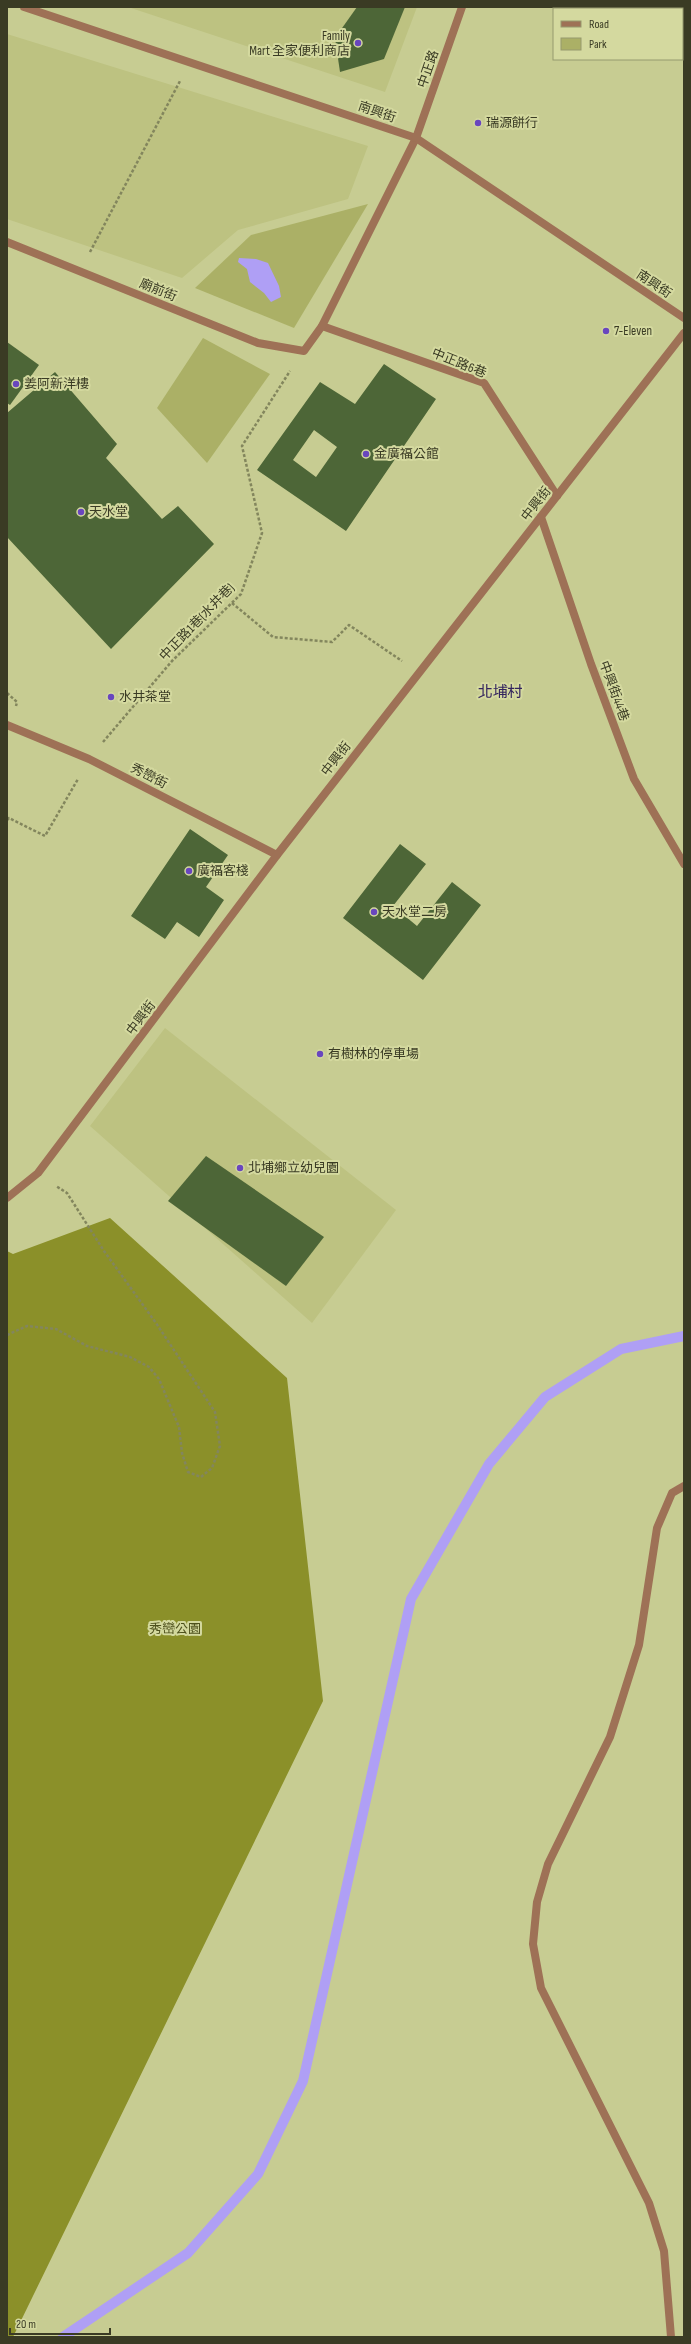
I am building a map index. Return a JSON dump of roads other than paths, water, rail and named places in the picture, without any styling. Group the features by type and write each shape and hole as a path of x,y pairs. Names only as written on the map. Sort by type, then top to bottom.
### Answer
{"street":[{"name":"南興街","path":"24,7 416,138 684,318"},
{"name":"中正路","path":"304,351 322,326 416,138 462,7"},
{"name":"廟前街","path":"7,242 258,344 304,351"},
{"name":"中正路6巷","path":"322,326 484,383 557,496"},
{"name":"中興街","path":"7,1198 38,1173 277,855 684,334"},
{"name":"中興街44巷","path":"541,517 591,664 634,778 684,864"},
{"name":"秀巒街","path":"7,725 89,758 277,855"},
{"path":"671,2337 664,2251 649,2203 541,1988 533,1944 537,1902 548,1864 610,1737 639,1645 657,1528 672,1492 684,1486"}],"waterway":[{"path":"63,2337 188,2253 258,2174 303,2081 411,1599 489,1464 545,1397 621,1349 684,1336"}],"place":[{"name":"Family Mart 全家便利商店","path":"358,43"},
{"name":"瑞源餅行","path":"478,123"},
{"name":"7-Eleven","path":"606,331"},
{"name":"姜阿新洋樓","path":"16,384"},
{"name":"金廣福公館","path":"366,454"},
{"name":"天水堂","path":"81,512"},
{"name":"水井茶堂","path":"111,697"},
{"name":"廣福客棧","path":"189,871"},
{"name":"天水堂二房","path":"374,912"},
{"name":"有樹林的停車場","path":"320,1054"},
{"name":"北埔鄉立幼兒園","path":"240,1168"}],"district":[{"name":"北埔村","path":"500,692"}],"park label":[{"name":"秀巒公園","path":"175,1629"}]}
